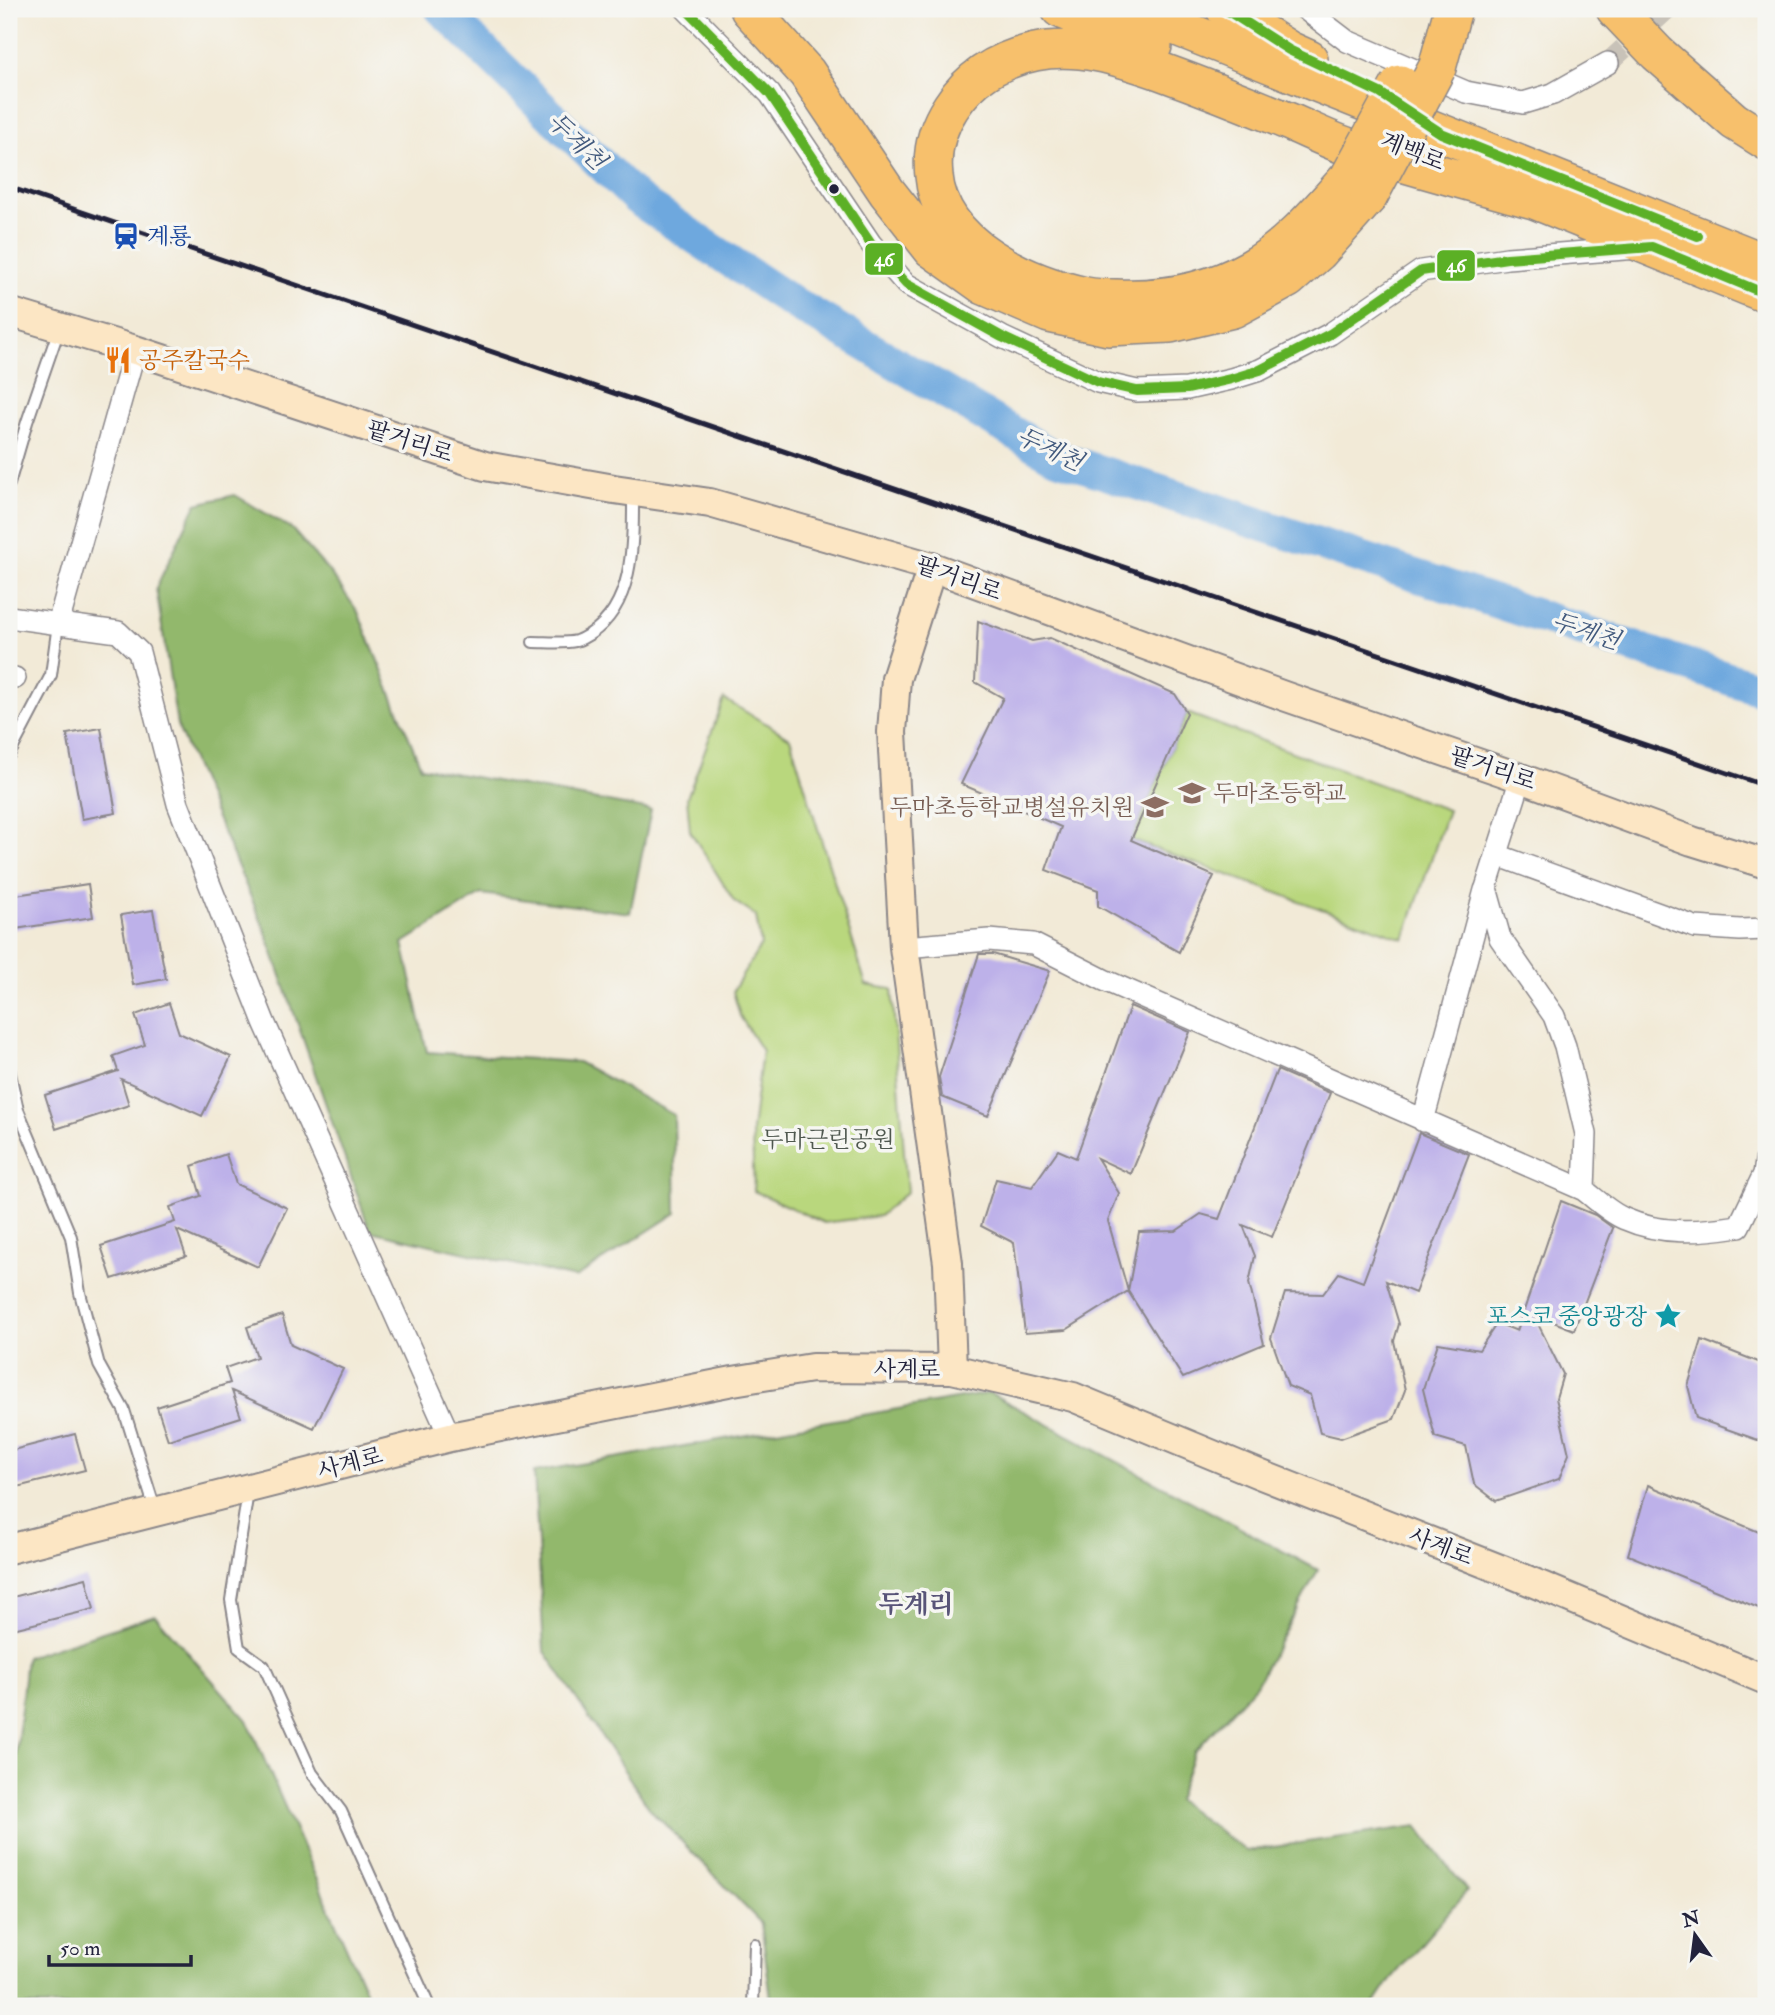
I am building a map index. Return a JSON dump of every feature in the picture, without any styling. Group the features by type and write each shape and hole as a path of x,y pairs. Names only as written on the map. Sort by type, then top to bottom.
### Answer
{"highway":[{"path":"749,9 807,73 887,192 932,248 984,286 1049,314 1108,327 1170,324 1233,309 1288,279 1319,252 1359,187 1452,9"},
{"name":"계백로","path":"1059,9 1766,294"},
{"name":"계백로","path":"1132,9 1766,263"},
{"path":"1225,9 1289,50 1380,93 1441,133"},
{"path":"1426,63 1427,9"},
{"path":"1615,9 1657,53 1734,121 1766,141"},
{"path":"1359,187 1252,268 1204,290 1145,299 1088,297 1028,278 980,251 951,223 935,190 932,155 944,118 961,92 978,75 1010,58 1039,51 1081,49 1115,55 1204,87 1350,147 1534,200"}],"street":[{"path":"686,9 770,94 871,244 906,284 1002,337 1098,382 1137,391 1187,389 1260,370 1330,334 1421,271 1507,258 1651,247"},
{"path":"1305,9 1347,41 1466,92 1523,103 1553,94 1608,64"},
{"name":"팥거리로","path":"9,312 135,350 485,466 710,503 932,567 1692,842 1766,864"},
{"path":"58,624 135,350"},
{"path":"932,567 896,678 892,732 904,947 948,1263 952,1369"},
{"path":"9,617 118,632 139,652 178,804 254,996 450,1437"},
{"path":"1423,1121 1486,888 1521,778"},
{"path":"1497,855 1695,927 1766,929"},
{"path":"1486,888 1500,938 1554,1016 1565,1046 1586,1134 1584,1190"},
{"path":"904,947 989,940 1033,944 1104,980 1584,1190 1623,1219 1658,1230 1703,1232 1739,1226 1763,1174 1766,1161"},
{"name":"사계로","path":"9,1549 450,1437 733,1381 812,1368 952,1369 1073,1397 1259,1475 1515,1575 1766,1680"}],"lane":[{"path":"9,484 60,327"},
{"path":"533,642 578,641 601,627 619,601 629,571 633,537 633,492"},
{"path":"9,755 51,675 58,624"},
{"path":"9,1069 18,1110 71,1237 80,1293 99,1365 124,1410 155,1511"},
{"path":"248,1489 231,1600 239,1648 264,1666 312,1773 341,1811 429,2006"},
{"path":"753,2006 755,1944"}],"green space":[{"path":"235,495 292,529 332,575 358,612 421,767 651,810 630,913 481,894 403,943 427,1052 578,1062 674,1115 676,1213 575,1278 370,1231 265,930 177,725 156,588 196,504"},
{"name":"두마근린공원","path":"724,699 790,738 866,985 892,989 907,1192 879,1216 824,1223 754,1191 752,1131 762,1051 740,1016 733,991 761,945 756,916 734,901 690,831 687,798"},
{"path":"1187,713 1448,810 1404,939 1131,840"},
{"path":"990,1393 1318,1570 1256,1685 1194,1752 1177,1800 1246,1851 1417,1826 1467,1891 1391,1979 1373,2006 772,2006 761,1923 650,1809 544,1650 534,1472"},
{"path":"155,1615 247,1720 372,2006 9,2006 9,1829 26,1657"}],"building":[{"name":"두마초등학교","path":"978,621 1032,641 1050,638 1175,694 1187,713 1131,840 1214,876 1179,952 1098,906 1098,890 1046,870 1061,827 961,784 1003,698 975,682"},
{"path":"101,728 116,813 82,819 67,734"},
{"path":"88,884 93,917 9,930 9,896"},
{"path":"153,910 166,979 133,985 121,915"},
{"path":"979,954 993,954 1050,971 988,1116 942,1097 939,1077"},
{"path":"169,1003 179,1033 231,1057 202,1116 121,1079 129,1105 56,1129 45,1095 118,1071 113,1056 145,1045 135,1015"},
{"path":"1130,1006 1190,1032 1131,1174 1097,1158 1119,1193 1108,1221 1128,1291 1066,1330 1025,1333 1014,1243 981,1226 996,1179 1032,1187 1058,1150 1076,1158"},
{"path":"1277,1070 1330,1093 1272,1237 1243,1225 1255,1256 1249,1283 1264,1344 1183,1378 1128,1291 1139,1232 1176,1231 1201,1214 1219,1219"},
{"path":"1419,1133 1469,1154 1415,1293 1386,1281 1399,1324 1394,1341 1405,1390 1394,1419 1341,1438 1320,1433 1310,1395 1288,1386 1271,1338 1285,1293 1323,1294 1339,1273 1363,1282"},
{"path":"226,1154 236,1184 287,1208 258,1267 177,1230 186,1256 112,1279 101,1246 175,1222 170,1207 201,1196 192,1166"},
{"path":"1561,1201 1595,1215 1613,1228 1574,1330 1533,1314 1563,1374 1556,1398 1569,1454 1559,1479 1496,1501 1474,1484 1466,1446 1435,1437 1423,1389 1438,1343 1479,1350 1497,1323 1517,1331"},
{"path":"282,1315 291,1345 343,1369 314,1428 232,1391 241,1417 168,1440 157,1407 230,1383 225,1368 257,1357 247,1327"},
{"path":"1702,1340 1766,1365 1766,1443 1696,1418 1688,1386"},
{"path":"75,1434 85,1470 9,1489 9,1451"},
{"path":"1648,1485 1766,1535 1766,1611 1628,1555"},
{"path":"86,1578 94,1609 9,1630 9,1598"}],"waterway":[{"name":"두계천","path":"441,9 637,199 784,297 1053,456 1766,691"}],"tunnel":[{"path":"1608,63 1667,9"}],"railway":[{"path":"9,187 1766,786"}],"transit line":[{"name":"46","path":"686,9 770,94 871,244 906,284 1002,337 1098,382 1137,391 1187,389 1231,379 1260,370 1330,334 1421,271 1507,258 1652,247 1766,294"},
{"name":"46","path":"1225,9 1289,50 1380,93 1441,133 1698,236"}],"place":[{"name":"계룡","path":"126,236"},
{"name":"공주칼국수","path":"118,360"},
{"name":"두마초등학교","path":"1192,793"},
{"name":"두마초등학교병설유치원","path":"1155,807"},
{"name":"포스코 중앙광장","path":"1668,1316"}],"district":[{"name":"두계리","path":"916,1604"}]}
